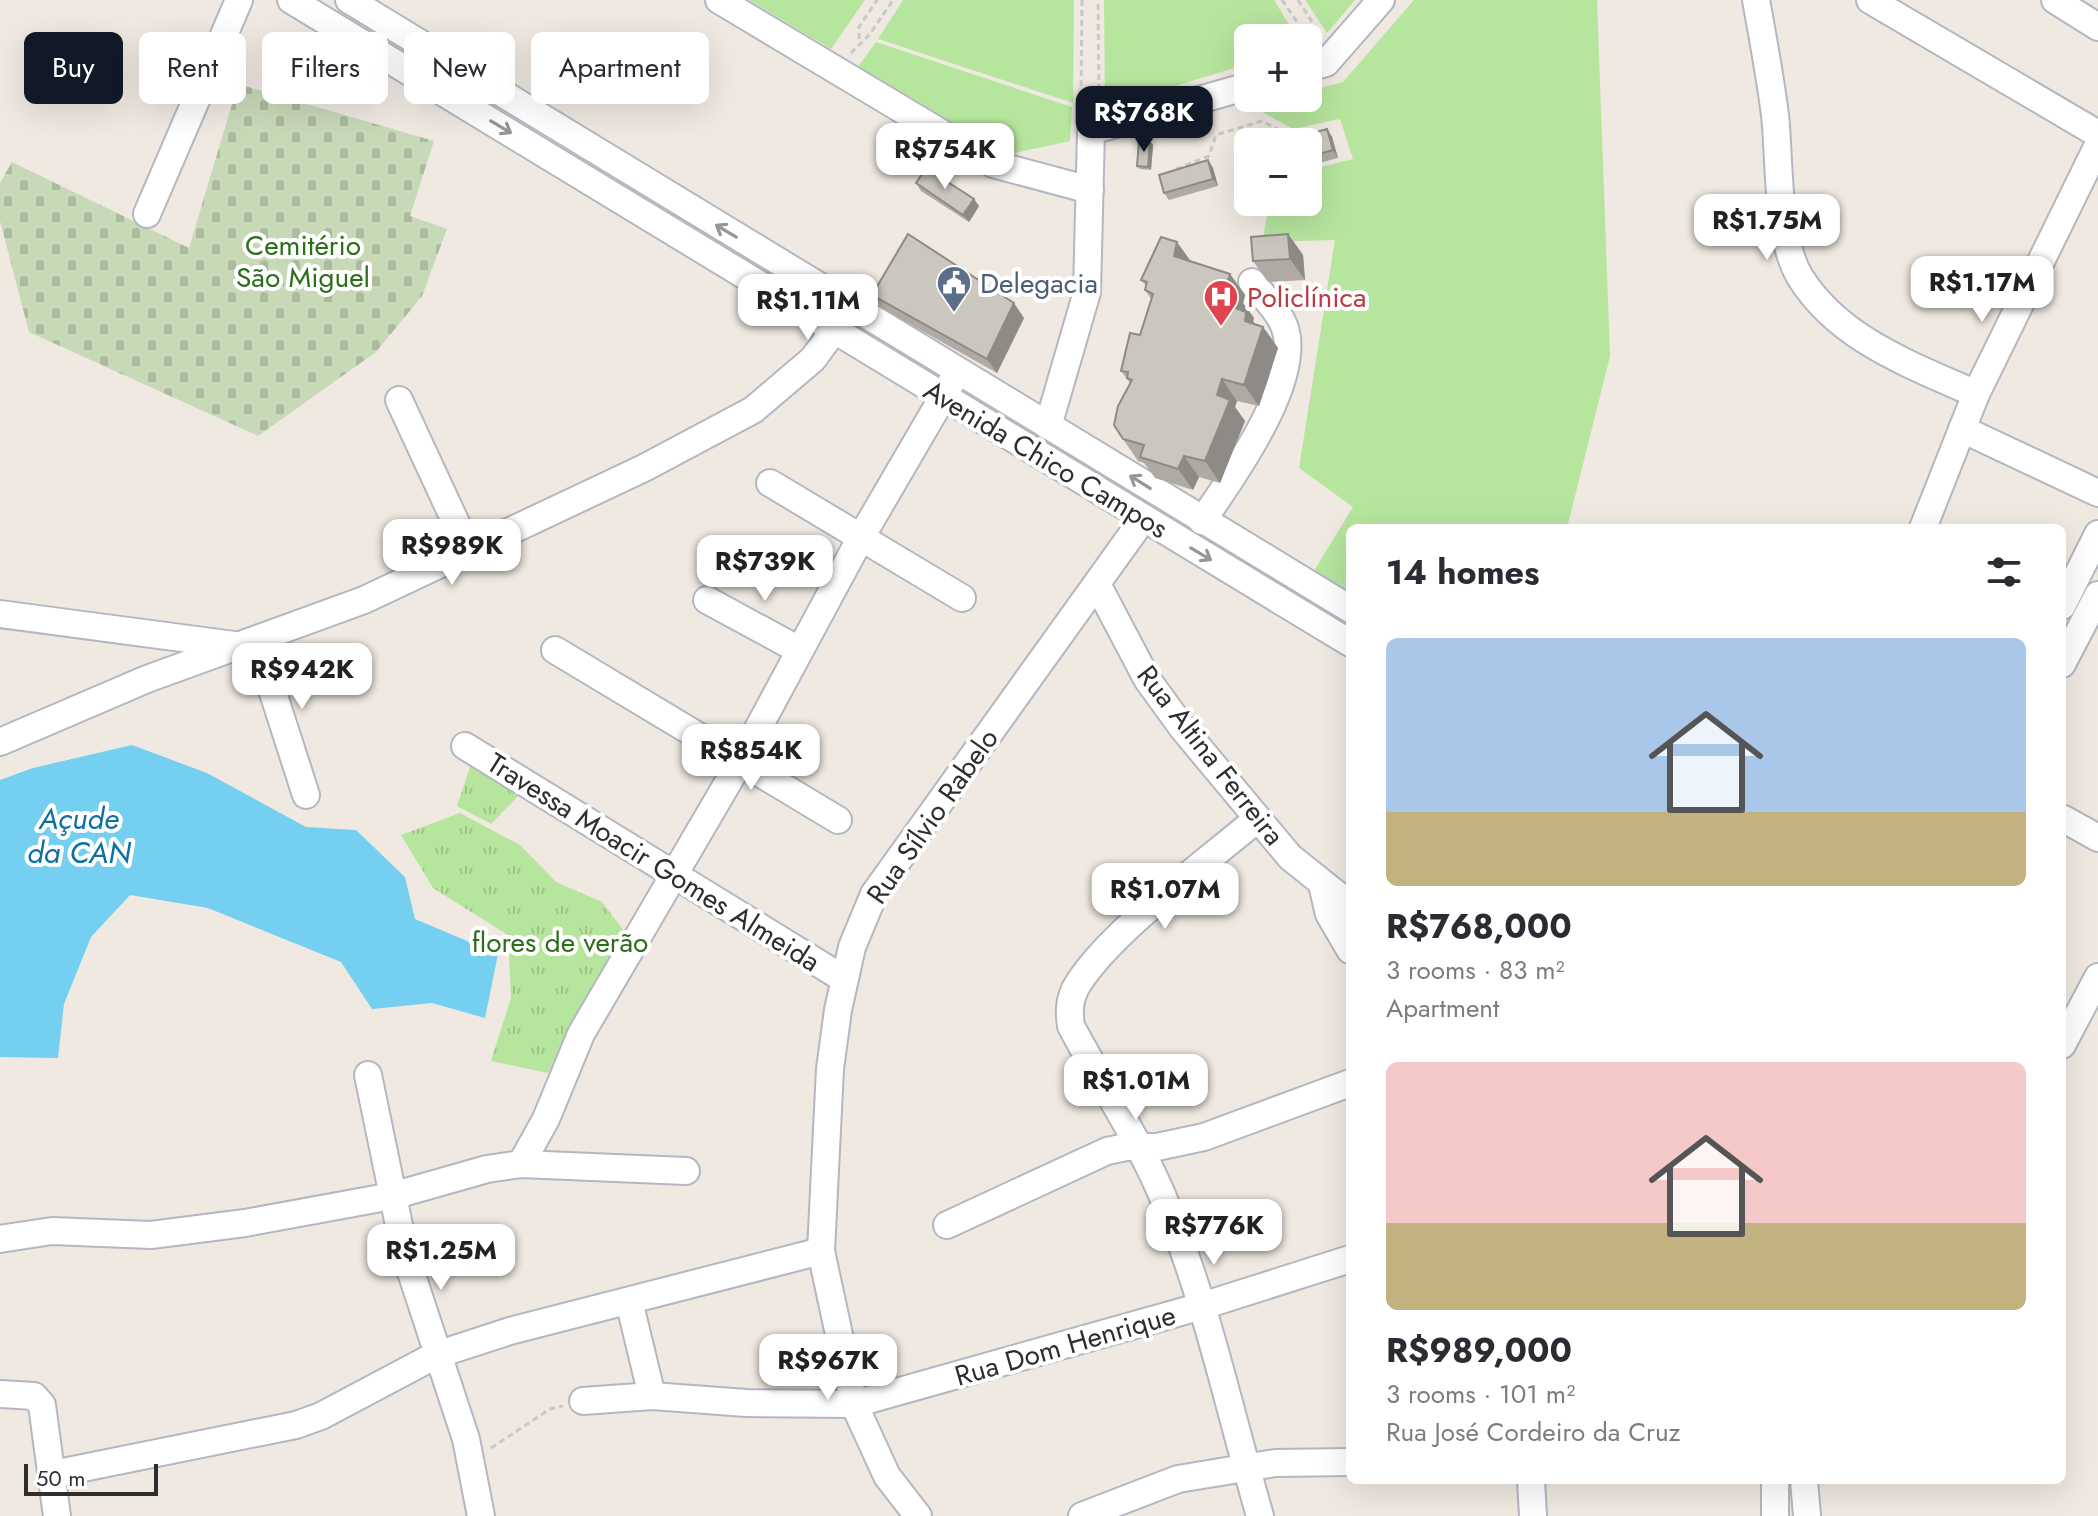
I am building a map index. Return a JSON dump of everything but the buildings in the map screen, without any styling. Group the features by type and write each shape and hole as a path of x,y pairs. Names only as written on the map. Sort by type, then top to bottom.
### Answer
{"street":[{"path":"147,214 239,0"},
{"name":"Avenida Chico Campos","path":"291,0 1346,641"},
{"name":"Avenida Chico Campos","path":"349,0 1346,607"},
{"path":"719,0 993,164 1090,190"},
{"path":"1322,64 1381,0"},
{"path":"1756,0 1775,112 1786,231 1798,274 1822,304 1866,341 1976,394"},
{"path":"1870,0 2097,146 1976,394 1925,524"},
{"path":"2055,0 2098,27"},
{"path":"1048,426 1087,292 1090,118 1234,89"},
{"path":"569,168 584,144"},
{"path":"1202,521 1237,470 1282,385 1288,344 1283,321 1252,282"},
{"path":"0,742 88,702 364,600 644,468 753,410 797,375 835,329"},
{"path":"521,1164 546,1119 581,1034 740,762 860,539 957,371"},
{"path":"399,400 469,551"},
{"path":"1962,429 2098,493"},
{"path":"770,483 962,598"},
{"name":"Rua Sílvio Rabelo","path":"918,1516 887,1476 854,1404 821,1251 830,1069 844,979 862,919 874,894 1143,519"},
{"path":"2066,598 2098,534"},
{"path":"1273,598 1289,572"},
{"name":"Rua Altina Ferreira","path":"1097,584 1147,679 1290,857 1346,902"},
{"path":"2066,656 2098,595"},
{"path":"707,600 799,650"},
{"path":"0,614 247,642"},
{"path":"247,642 306,795"},
{"path":"555,650 838,820"},
{"name":"Travessa Moacir Gomes Almeida","path":"465,746 844,979"},
{"path":"1257,819 1123,934 1086,972 1074,992 1069,1009 1071,1026 1141,1148 1202,1306 1260,1516"},
{"path":"2066,820 2098,838"},
{"path":"1322,884 1329,914 1346,943"},
{"path":"2066,1037 2098,977"},
{"path":"368,1075 412,1281 471,1462 481,1516"},
{"path":"947,1225 1107,1151 1204,1137 1346,1084"},
{"path":"0,1239 52,1231 151,1235 245,1223 392,1196 487,1169 521,1164 686,1171"},
{"path":"51,1463 296,1425 436,1355 524,1327 821,1251"},
{"name":"Rua Dom Henrique","path":"583,1401 652,1396 746,1403 854,1404 1202,1306 1346,1260"},
{"path":"629,1301 652,1396"},
{"path":"0,1394 27,1395 39,1399 57,1516"},
{"path":"1082,1516 1178,1479 1245,1467 1346,1462"},
{"path":"1531,1484 1533,1516"},
{"path":"1775,1484 1775,1516"},
{"path":"1804,1484 1807,1516"}],"path":[{"path":"859,41 859,27 877,0"},
{"path":"838,72 893,0"},
{"path":"1082,0 1081,91 1090,118"},
{"path":"1090,118 1099,95 1098,0"},
{"path":"1282,0 1298,24"},
{"path":"1298,0 1313,24"},
{"path":"1239,128 1262,121 1273,128"},
{"path":"1176,169 1209,156 1216,135 1234,130"},
{"path":"471,1462 550,1409 583,1401"}],"green space":[{"path":"749,0 865,0 831,49"},
{"path":"903,0 1074,0 1073,103 878,39"},
{"path":"1104,0 1274,0 1289,24 1234,24 1234,68 1105,107"},
{"path":"1305,0 1355,0 1327,33"},
{"path":"1414,0 1597,0 1610,356 1568,524 1346,524 1346,595 1312,574 1353,507 1299,468 1335,240 1262,242 1267,216 1322,216 1322,167 1353,159 1340,119 1291,128 1264,113 1322,112 1322,87 1343,82"},
{"path":"876,42 1072,107 1070,141 1015,153 975,139 857,68"},
{"name":"Cemitério São Miguel","path":"246,86 262,91 262,104 307,104 434,141 410,216 447,229 422,296 376,352 258,436 29,332 0,221 0,183 12,162 189,248 232,104 246,104"},
{"path":"475,752 523,791 491,824 457,806"},
{"name":"flores de verão","path":"460,813 520,845 556,882 602,902 624,931 548,1073 491,1061 511,998 508,935 433,888 401,835"}],"water":[{"name":"Açude da CAN","path":"132,745 207,773 306,827 356,830 405,877 415,919 498,954 485,1018 432,1003 372,1009 341,962 208,908 130,895 91,937 64,1004 58,1058 0,1057 0,780 33,768"}],"place":[{"name":"Delegacia","path":"954,314"},
{"name":"Policlínica","path":"1221,328"}]}
